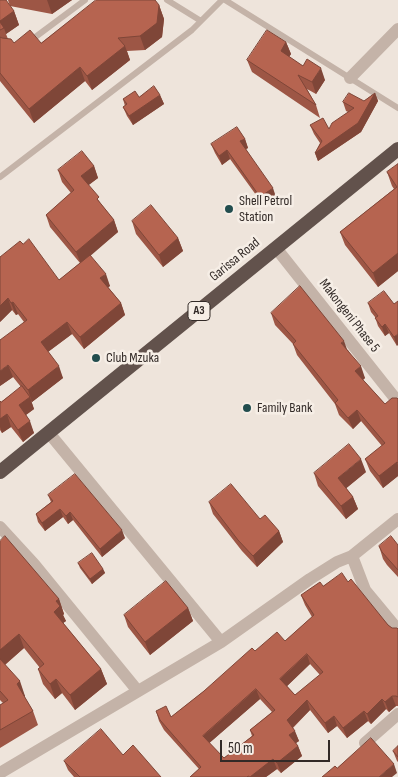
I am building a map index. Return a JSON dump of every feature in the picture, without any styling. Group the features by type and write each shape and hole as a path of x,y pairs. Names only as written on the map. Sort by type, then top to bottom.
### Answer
{"highway":[{"name":"Garissa Road","path":"0,472 398,149"}],"street":[{"path":"350,78 398,29"},
{"name":"Makongeni Phase 5","path":"276,248 398,402"},
{"path":"49,433 221,642"},
{"path":"0,773 137,690 221,642 310,578 337,562 352,556 398,519"},
{"path":"0,527 34,564 137,690"},
{"path":"352,556 365,590 398,630"},
{"path":"365,743 398,714"}],"lane":[{"path":"28,42 85,0"},
{"path":"166,0 201,21"},
{"path":"0,177 192,30 223,0 398,108"}],"building":[{"path":"0,0 6,0 14,11 0,21"},
{"path":"96,0 155,0 159,5 157,23 140,36 118,38 125,46 87,76 80,67 29,109 0,73 0,37 11,39 14,43 30,30 41,43"},
{"path":"0,22 4,28 0,30"},
{"path":"267,30 286,42 281,51 303,66 307,59 321,68 312,82 298,75 316,105 247,60"},
{"path":"154,86 160,95 129,116 123,107 127,104 123,99 135,91 139,97"},
{"path":"349,93 364,101 375,93 358,123 315,153 322,141 310,125 323,118 329,129 332,123 354,108 343,102"},
{"path":"237,127 245,139 240,141 273,188 260,197 227,150 219,156 211,144"},
{"path":"82,151 94,166 81,176 99,197 97,199 114,220 76,252 46,215 74,190 58,170"},
{"path":"398,164 398,253 373,273 340,232 397,187 387,172"},
{"path":"151,205 178,238 159,255 132,221"},
{"path":"29,239 59,280 90,255 106,274 100,278 121,303 80,337 67,322 41,342 59,366 28,390 8,365 0,371 0,340 27,320 8,298 0,306 0,257 20,241 23,244"},
{"path":"300,286 344,341 341,343 361,366 355,371 385,404 392,398 398,399 398,463 379,476 365,459 385,443 357,410 348,418 335,403 338,400 293,344 296,341 271,313"},
{"path":"384,291 394,304 398,301 398,334 394,337 385,324 382,327 375,318 378,316 368,303"},
{"path":"22,386 30,397 19,405 30,421 18,430 7,414 0,419 0,401"},
{"path":"349,444 361,459 338,478 353,497 341,506 314,473"},
{"path":"75,474 122,530 100,549 70,512 66,516 60,509 42,523 36,514 53,501 48,495"},
{"path":"231,484 260,519 265,515 279,531 253,556 238,540 209,502"},
{"path":"5,536 59,599 56,601 60,606 54,612 101,669 70,695 56,679 50,684 38,669 44,664 19,634 0,650 0,541"},
{"path":"391,536 398,545 398,570 379,546"},
{"path":"92,553 103,569 90,579 78,563"},
{"path":"342,573 348,582 351,579 388,625 398,629 398,697 392,696 385,702 382,699 367,714 364,711 343,728 334,716 325,723 307,700 287,720 295,731 289,735 298,746 277,763 273,759 250,777 190,777 201,767 160,720 156,711 166,706 171,717 204,691 252,648 255,651 277,632 285,641 314,615 301,595 320,582 323,586","holes":["307,654 323,672 295,695 280,679","256,689 275,710 250,730 254,735 224,758 203,736"]},
{"path":"166,581 188,608 145,642 124,615"},
{"path":"0,659 20,681 17,684 33,711 0,730 0,705 8,700 0,691"},
{"path":"101,729 123,755 133,745 161,777 80,777 64,761"},
{"path":"371,738 394,764 379,777 322,777 335,766 337,768"},
{"path":"398,746 398,757 393,751"}],"place":[{"name":"Shell Petrol Station","path":"229,209"},
{"name":"Club Mzuka","path":"96,358"},
{"name":"Family Bank","path":"247,408"}]}
